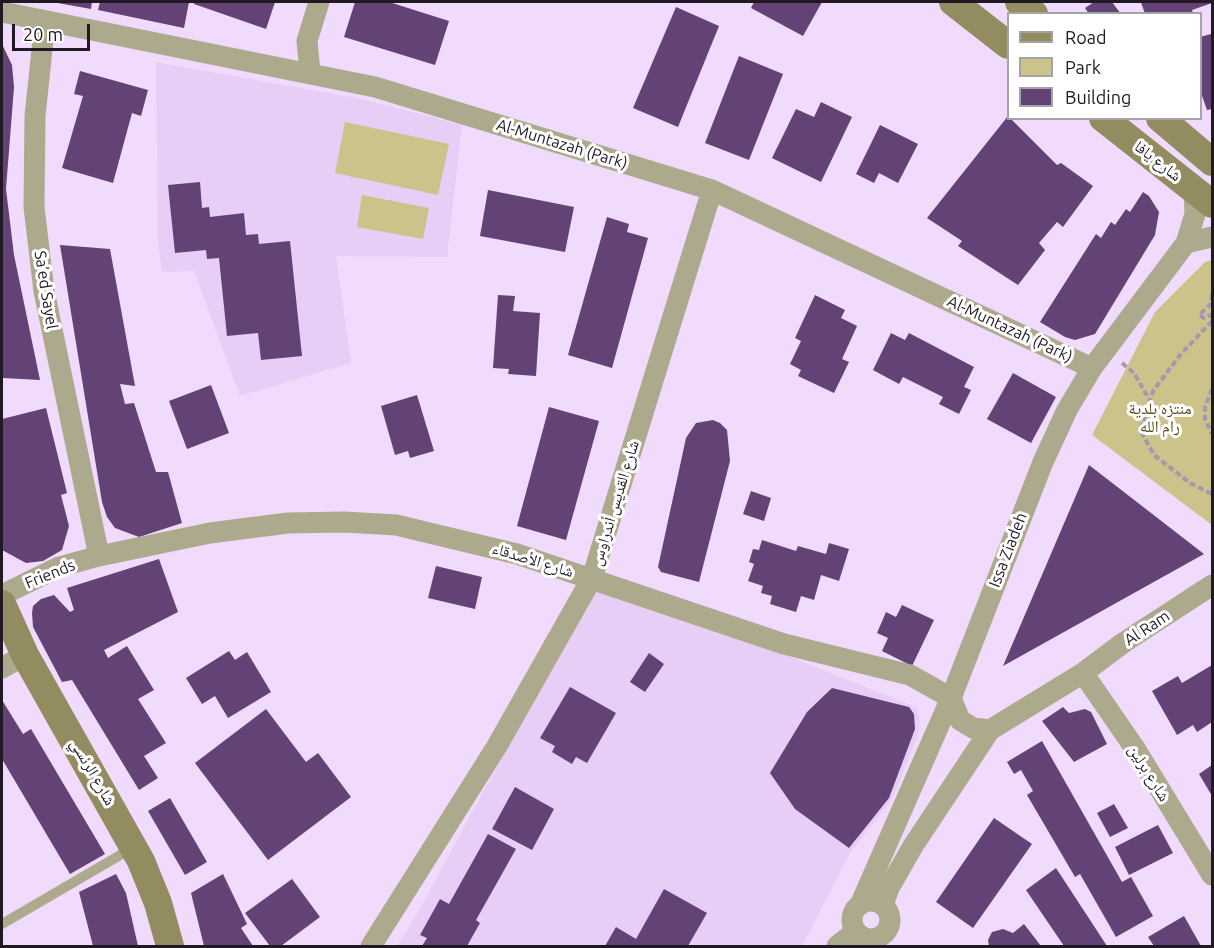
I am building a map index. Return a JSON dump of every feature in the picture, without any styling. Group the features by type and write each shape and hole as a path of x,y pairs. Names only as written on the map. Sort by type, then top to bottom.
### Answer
{"main road":[{"path":"953,2 1007,44"},
{"path":"1019,2 1032,12"},
{"name":"شارع يافا","path":"1106,120 1203,197"},
{"name":"شارع يافا","path":"1162,120 1212,162"},
{"name":"شارع الرئسي","path":"2,604 13,661 134,847 158,903 170,946"}],"street":[{"path":"310,72 307,41 319,2"},
{"name":"Al-Muntazah (Park)","path":"2,12 310,72 375,87 712,190 1098,359"},
{"name":"Sa’ed Sayel","path":"45,21 35,116 34,207 44,291 99,556"},
{"name":"شارع القديس أندراوس","path":"371,946 497,746 592,578 712,190"},
{"name":"Issa Ziadeh","path":"856,931 853,915 861,905 951,698 1043,462 1067,411 1098,359 1186,243 1203,197"},
{"path":"1186,243 1212,237"},
{"name":"شارع الأصدقاء","path":"99,556 210,533 288,523 344,522 396,525 517,554 784,644 909,675 951,698"},
{"name":"Friends","path":"2,595 59,567 99,556"},
{"name":"Al Ram","path":"999,725 1083,673 1123,643 1212,585"},
{"name":"شارع برلين","path":"1083,673 1136,750 1212,875"},
{"path":"951,698 960,720 973,728 999,725"},
{"path":"837,946 856,931 868,939 880,937 891,940 890,922 884,905 889,888 913,846 999,725"},
{"path":"861,905 872,901 884,905"}],"lane":[{"path":"2,924 134,847"}],"path":[{"path":"1212,294 1210,305 1199,315 1204,318 1210,315 1212,319 1153,391 1140,430 1154,455 1190,483 1212,494"},
{"path":"1098,359 1134,373 1149,400"},
{"path":"1212,389 1205,406 1205,419 1212,434"}],"shaded area":[{"path":"156,62 362,99 462,125 447,257 336,256 351,363 240,396 194,271 162,272 158,243"},
{"path":"598,580 918,708 920,724 917,737 893,798 850,853 802,946 397,946 417,914"}],"green space":[{"path":"345,122 449,144 438,195 335,173"},
{"path":"362,195 429,208 423,239 357,227"},
{"name":"منتزه بلدية رام الله","path":"1212,260 1212,525 1092,435 1155,312 1205,262"}],"building":[{"path":"52,2 92,2 91,9"},
{"path":"100,2 189,2 184,28 98,10"},
{"path":"194,2 275,2 266,29 194,4"},
{"path":"355,2 389,2 449,21 435,65 344,37"},
{"path":"754,2 822,2 803,36 751,8"},
{"path":"1094,2 1112,2 1120,12 1088,12 1085,8"},
{"path":"1141,2 1212,2 1192,10 1192,12 1144,12"},
{"path":"676,7 719,26 678,127 633,108"},
{"path":"1211,34 1212,109 1207,110 1202,96 1202,36"},
{"path":"2,44 12,65 14,87 6,189 14,255 40,380 3,378 2,373"},
{"path":"739,56 783,74 749,160 705,143"},
{"path":"80,71 148,90 141,116 132,113 113,183 62,168 83,96 74,94"},
{"path":"821,102 852,117 821,182 772,158 796,109 814,117"},
{"path":"1007,117 1007,120 1012,120 1057,165 1061,163 1093,186 1063,227 1057,222 1039,243 1045,250 1018,285 958,246 962,241 927,218"},
{"path":"880,125 918,144 898,183 879,173 874,183 856,174"},
{"path":"200,182 202,208 209,207 210,217 244,213 246,235 258,234 259,244 290,241 302,356 261,360 258,333 227,336 219,258 207,259 206,250 175,253 168,185"},
{"path":"488,190 574,207 565,252 480,236"},
{"path":"1143,192 1149,196 1159,212 1155,235 1095,334 1075,340 1065,337 1040,322 1096,234 1101,238 1111,222 1115,225 1126,209 1130,212"},
{"path":"607,217 629,224 627,232 648,238 612,368 568,355"},
{"path":"60,245 110,249 135,386 120,384 125,404 134,403 156,472 168,472 182,523 139,537 115,528 107,517 102,502"},
{"path":"498,295 515,296 513,311 540,313 536,376 508,374 509,369 493,368"},
{"path":"815,295 845,310 841,318 857,326 842,359 849,362 834,393 798,376 801,370 790,364 801,341 795,338"},
{"path":"891,333 905,340 909,333 974,367 964,387 971,390 959,414 939,404 943,397 903,377 899,384 873,370"},
{"path":"1013,373 1056,397 1031,443 987,419"},
{"path":"211,385 229,433 187,449 169,401"},
{"path":"417,395 434,451 410,458 408,451 395,455 381,406"},
{"path":"549,407 599,421 566,540 517,526"},
{"path":"46,408 67,493 61,495 69,526 62,550 43,561 26,563 2,550 2,419"},
{"path":"713,420 727,430 730,461 699,582 661,572 658,567 686,438 696,423"},
{"path":"1089,465 1204,554 1003,666"},
{"path":"751,491 771,498 764,521 743,514"},
{"path":"762,540 796,551 798,546 826,554 829,543 849,549 839,581 821,575 814,600 801,596 796,612 770,604 772,596 761,593 763,586 748,581 754,564 749,562 753,549 759,550"},
{"path":"159,559 178,612 104,650 108,658 127,646 154,690 138,699 166,743 144,756 158,778 139,790 72,680 62,682 33,627 32,613 33,606 41,599 54,595 70,612 74,610 67,588"},
{"path":"436,566 482,577 475,609 428,598"},
{"path":"902,605 934,620 912,666 882,651 888,638 877,633 886,612 896,617"},
{"path":"229,651 235,660 247,652 271,692 228,718 215,696 202,704 186,678"},
{"path":"649,653 664,664 645,692 630,682"},
{"path":"1212,665 1212,722 1197,732 1193,725 1177,735 1152,691 1178,676 1182,683"},
{"path":"570,687 616,713 587,763 576,757 572,764 552,752 555,746 540,738"},
{"path":"832,688 909,707 914,714 915,729 889,798 849,848 795,809 770,773 807,712"},
{"path":"2,700 23,734 31,729 105,854 70,874 2,759"},
{"path":"1063,707 1069,713 1085,709 1091,712 1107,744 1074,762 1042,721"},
{"path":"266,709 306,762 318,753 351,797 268,860 195,763"},
{"path":"1042,741 1122,882 1131,877 1153,916 1116,937 1080,874 1075,877 1027,795 1033,791 1021,770 1014,774 1007,762"},
{"path":"1212,765 1212,796 1199,774"},
{"path":"515,787 554,809 532,850 492,829"},
{"path":"170,798 207,862 185,875 148,811"},
{"path":"1114,804 1128,828 1110,837 1097,813"},
{"path":"994,818 1032,844 973,928 936,902"},
{"path":"1158,825 1173,853 1129,875 1115,847"},
{"path":"488,834 516,849 476,920 480,923 467,946 422,946 427,938 420,935 440,899 449,904"},
{"path":"1056,868 1107,946 1064,946 1026,890"},
{"path":"116,874 126,893 138,946 93,946 79,892"},
{"path":"223,874 247,924 241,928 253,946 204,946 191,893"},
{"path":"292,879 320,917 281,946 270,946 245,913"},
{"path":"664,889 707,913 688,946 605,946 616,927 636,939"},
{"path":"1184,916 1201,946 1154,946 1148,937"},
{"path":"1024,924 1041,946 989,946 988,940 992,932 1003,929 1013,933"}]}
